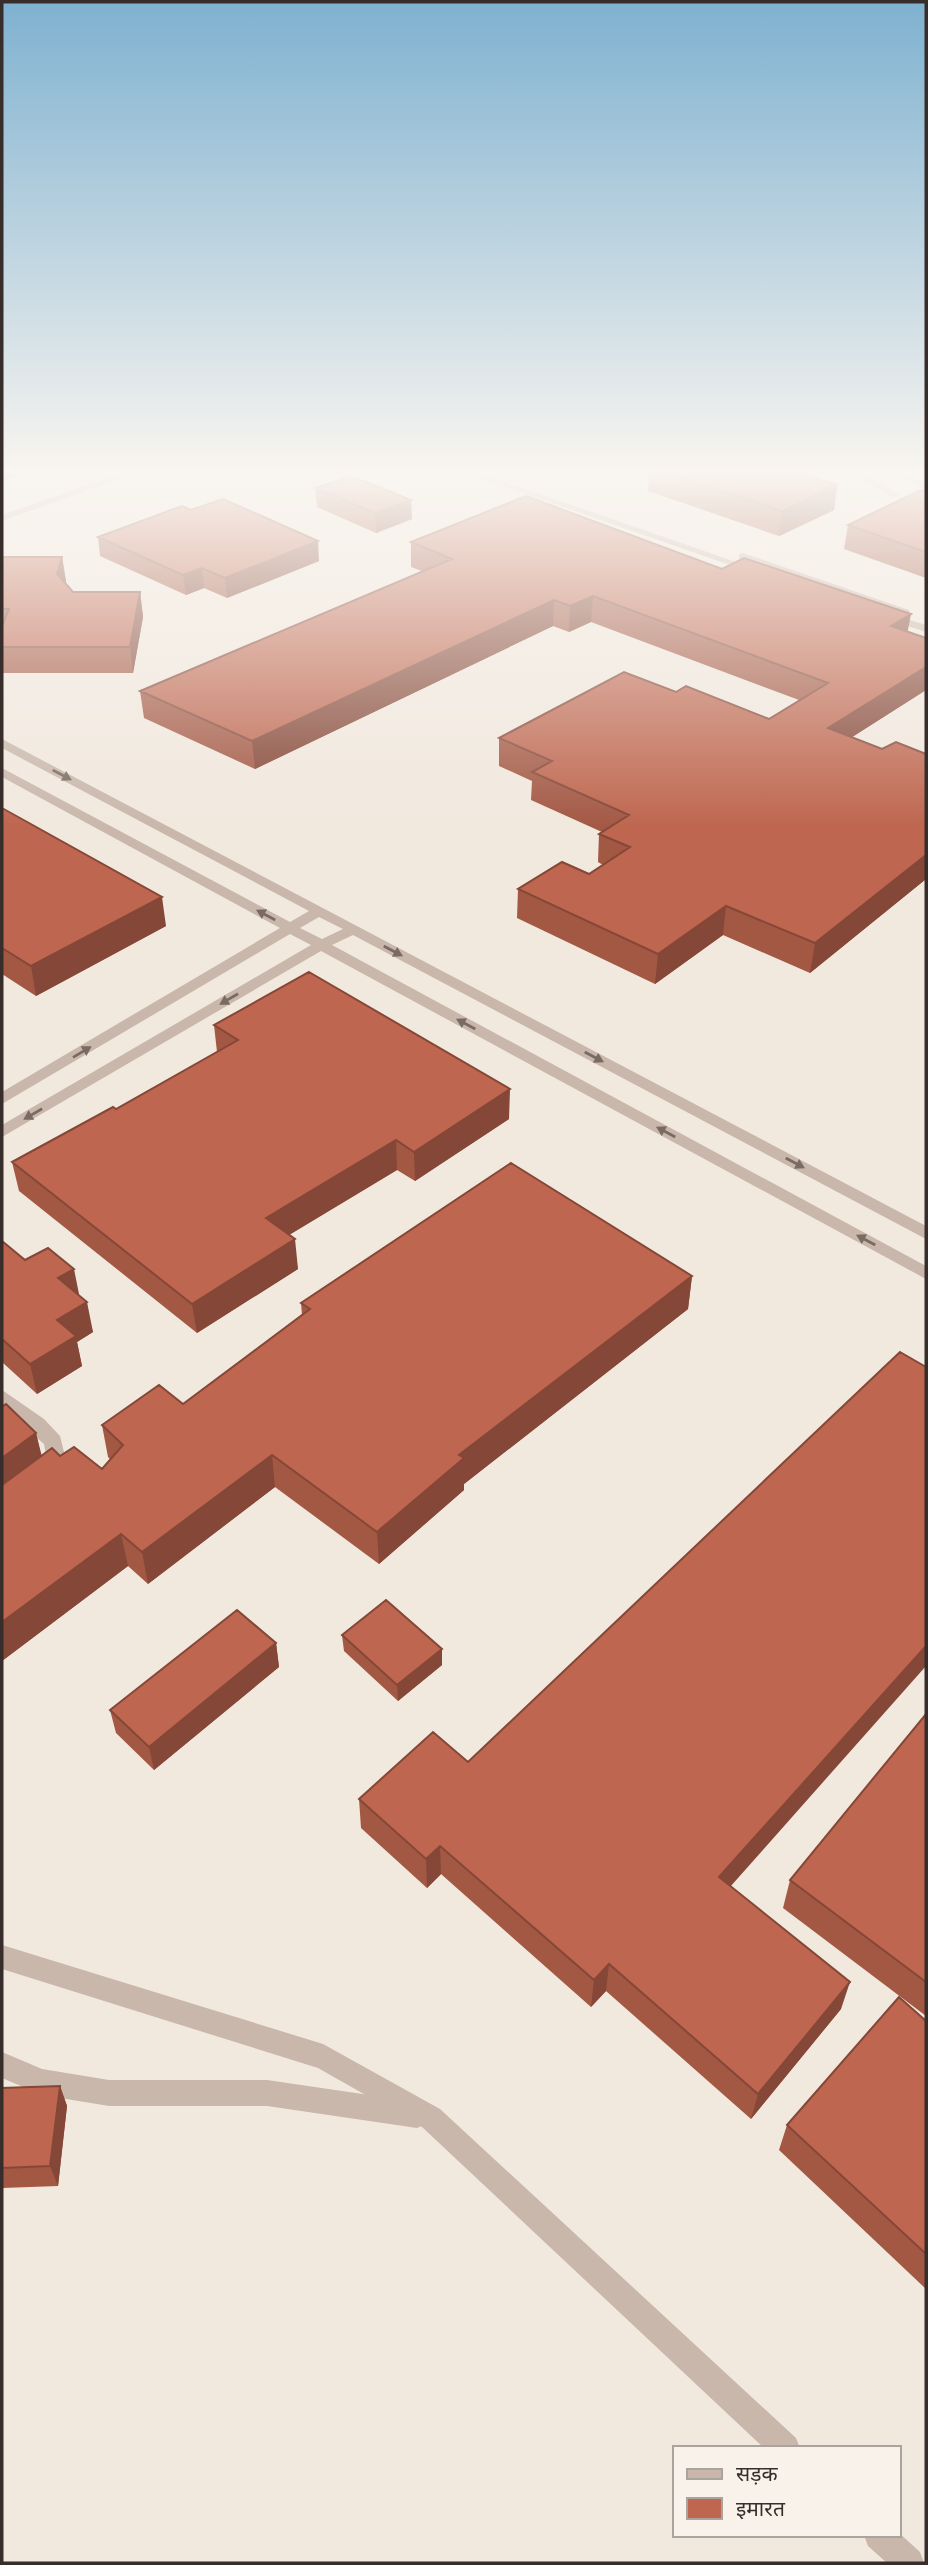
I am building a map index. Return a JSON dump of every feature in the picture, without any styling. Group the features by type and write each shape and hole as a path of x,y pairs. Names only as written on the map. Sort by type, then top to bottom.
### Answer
{"street":[{"path":"808,589 926,629"},
{"path":"837,589 926,619"},
{"path":"2,743 926,1233"},
{"path":"2,772 926,1273"},
{"path":"2,1099 319,911"},
{"path":"2,1132 321,945 353,930"},
{"path":"4,1403 37,1424 53,1441 58,1468 40,1482"},
{"path":"2,1957 323,2057 431,2118 784,2446"},
{"path":"2,2065 42,2082 109,2093 267,2093 431,2118"},
{"path":"881,2537 909,2563"}],"building":[{"path":"2,589 140,592 130,647 2,647 2,626 9,609 2,609"},
{"path":"382,589 836,589 911,614 891,626 926,638 926,667 828,728 882,749 896,742 926,754 926,855 815,943 726,906 658,954 518,889 562,862 589,874 630,847 599,834 629,815 532,772 552,761 499,738 624,672 676,692 686,686 769,719 828,683 593,596 570,606 554,600 252,741 140,691"},
{"path":"2,808 162,897 31,966 2,948"},
{"path":"309,972 510,1089 414,1152 396,1140 266,1218 295,1239 192,1304 12,1162 113,1107 116,1109 238,1040 214,1025"},
{"path":"511,1163 692,1276 459,1455 464,1458 377,1532 272,1455 142,1552 121,1534 2,1622 2,1485 52,1448 60,1456 74,1447 102,1469 123,1445 102,1425 159,1385 183,1404 310,1309 301,1303"},
{"path":"2,1241 25,1260 48,1248 74,1269 58,1278 87,1302 57,1320 76,1336 30,1364 2,1339"},
{"path":"900,1352 926,1367 926,1646 719,1877 850,1982 758,2094 609,1964 594,1980 440,1846 426,1859 359,1799 433,1732 468,1762"},
{"path":"6,1404 36,1433 2,1458 2,1405"},
{"path":"386,1600 442,1649 397,1685 342,1635"},
{"path":"237,1610 276,1643 149,1747 110,1710"},
{"path":"926,1714 926,1982 790,1880"},
{"path":"899,1997 926,2021 926,2254 787,2125"},
{"path":"60,2086 50,2166 2,2168 2,2088"}]}
